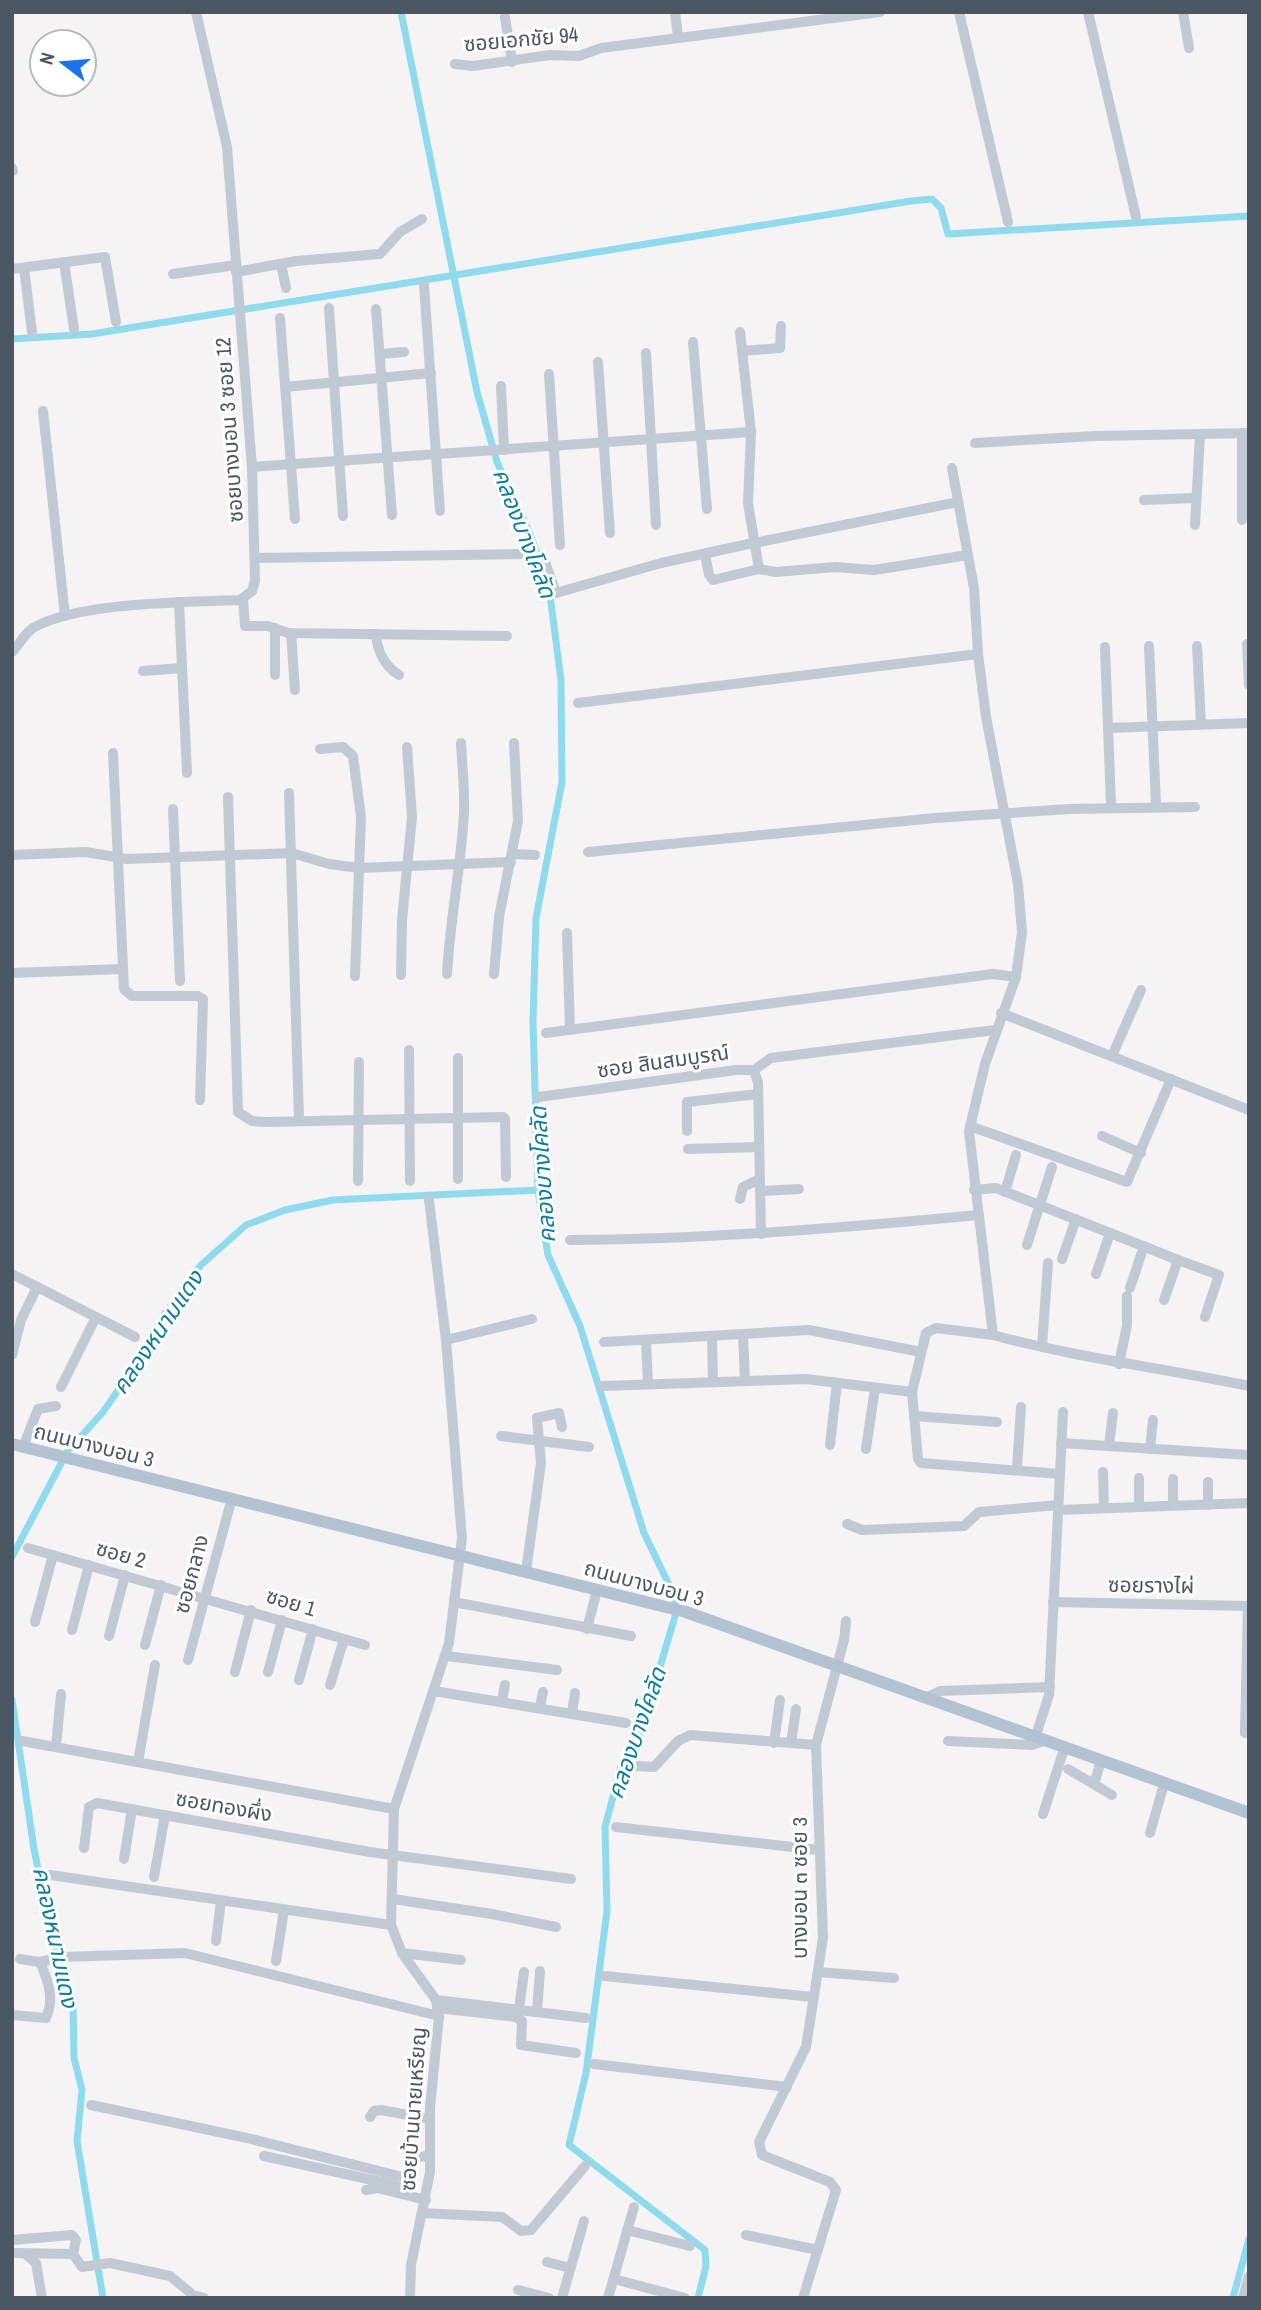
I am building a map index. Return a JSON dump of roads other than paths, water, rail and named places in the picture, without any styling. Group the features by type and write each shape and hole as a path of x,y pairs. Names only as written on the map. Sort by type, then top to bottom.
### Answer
{"main road":[{"name":"ถนนบางบอน 3","path":"17,1446 461,1554 686,1612 1249,1813"}],"street":[{"name":"ซอยบางบอน 3 ซอย 12","path":"196,12 224,126 242,321 256,558 252,591 243,599"},
{"path":"675,12 678,37"},
{"path":"791,12 793,25"},
{"name":"ซอยเอกชัย 94","path":"456,64 472,66 550,55 579,56 601,48 880,12"},
{"path":"959,12 1007,222"},
{"path":"1088,12 1136,217"},
{"path":"1182,12 1189,48"},
{"path":"505,17 512,62"},
{"path":"173,274 380,254 400,232 422,219"},
{"path":"32,332 18,268 102,256 106,258 116,322"},
{"path":"64,262 74,329"},
{"path":"281,264 286,288"},
{"path":"424,285 440,511"},
{"path":"329,308 344,516"},
{"path":"376,309 392,515"},
{"path":"280,318 295,519"},
{"path":"742,351 780,348 780,326"},
{"path":"740,332 751,432 748,503 759,569"},
{"path":"693,342 706,509"},
{"path":"380,354 404,352"},
{"path":"646,352 656,524"},
{"path":"598,362 610,533"},
{"path":"285,387 431,373"},
{"path":"549,374 560,545"},
{"path":"501,386 501,451"},
{"path":"43,411 65,616"},
{"path":"252,467 751,432"},
{"path":"975,443 1095,436 1245,433 1242,520"},
{"path":"1195,525 1200,435"},
{"path":"952,468 978,622 978,654 986,717 1006,814 1020,907 1020,956 1016,977 995,1030 970,1126 969,1142 993,1335"},
{"path":"1144,500 1195,498"},
{"path":"545,562 556,593 705,554 857,520 958,502"},
{"path":"256,558 523,554"},
{"path":"705,554 710,579 759,569 776,572 835,567 874,570 968,555"},
{"path":"12,652 31,629 65,616 140,604 243,599 245,626 275,628 291,633 507,636"},
{"path":"179,602 187,773"},
{"path":"275,628 275,675"},
{"path":"291,633 295,690"},
{"path":"376,634 377,649 391,670 399,675"},
{"path":"1247,643 1249,685"},
{"path":"1149,646 1156,804"},
{"path":"1198,646 1201,724"},
{"path":"1105,647 1111,805"},
{"path":"578,703 978,654"},
{"path":"143,671 182,667"},
{"path":"1108,728 1152,724 1249,723"},
{"path":"447,974 450,919 460,864 464,809 461,743"},
{"path":"494,974 499,916 519,821 514,743"},
{"path":"320,749 343,747 353,756 361,817 355,976"},
{"path":"401,975 402,920 412,817 407,747"},
{"path":"113,753 120,858 124,989 132,996 198,996 203,999 200,1100"},
{"path":"289,793 299,1119"},
{"path":"228,797 236,1107 252,1121 505,1119 506,1177"},
{"path":"588,852 1006,814 1195,807"},
{"path":"173,809 180,981"},
{"path":"12,855 86,852 120,858 292,853 329,864 359,868 460,864 535,855"},
{"path":"567,933 570,1030"},
{"path":"12,973 123,969"},
{"path":"546,1033 993,974 1016,977"},
{"path":"1112,1056 1142,990"},
{"path":"1002,1013 1249,1110"},
{"path":"754,1070 771,1058 995,1030"},
{"path":"409,1050 410,1181"},
{"path":"458,1058 458,1179"},
{"path":"358,1181 359,1062"},
{"name":"ซอย สินสมบูรณ์","path":"539,1097 736,1070 754,1070 758,1094 761,1234"},
{"path":"970,1126 1125,1182 1130,1179 1171,1079"},
{"path":"687,1131 687,1102 758,1094"},
{"path":"1101,1136 1141,1153"},
{"path":"688,1149 759,1147"},
{"path":"1003,1192 1016,1155"},
{"path":"1027,1245 1052,1167"},
{"path":"740,1199 743,1186 799,1189"},
{"path":"975,1192 1003,1192 1219,1275 1205,1317"},
{"name":"ซอยบ้านนายเหรียญ","path":"410,2298 411,2265 426,2200 437,2008 402,1953 391,1926 395,1854 394,1809 446,1656 461,1554 460,1486 429,1200"},
{"path":"570,1240 620,1241 761,1234 978,1215"},
{"path":"1062,1259 1076,1219"},
{"path":"1096,1274 1110,1233"},
{"path":"1119,1364 1127,1325 1128,1292 1144,1247"},
{"path":"1164,1300 1178,1259"},
{"path":"1042,1346 1048,1263"},
{"path":"12,1274 135,1337"},
{"path":"12,1355 21,1320 37,1287"},
{"path":"61,1387 96,1317"},
{"path":"446,1340 531,1320"},
{"path":"1060,1474 921,1463 912,1392 926,1333 931,1328 993,1335 1119,1364 1178,1371 1249,1386"},
{"path":"604,1342 809,1329 921,1352"},
{"path":"743,1335 745,1380"},
{"path":"712,1337 713,1381"},
{"path":"646,1340 648,1384"},
{"path":"603,1385 806,1379 912,1392"},
{"path":"830,1445 837,1383"},
{"path":"866,1449 875,1388"},
{"path":"17,1446 38,1409 55,1406"},
{"path":"1017,1469 1021,1407"},
{"path":"948,1741 1032,1745 1039,1740 1050,1688 1063,1412"},
{"path":"526,1571 541,1464 538,1417 560,1413 562,1427"},
{"path":"1109,1446 1112,1413"},
{"path":"914,1416 997,1422"},
{"path":"1150,1449 1153,1420"},
{"path":"500,1436 589,1447"},
{"path":"1061,1443 1249,1455"},
{"path":"1103,1472 1104,1507"},
{"path":"1139,1478 1139,1506"},
{"path":"1172,1505 1173,1479"},
{"path":"1208,1505 1209,1482"},
{"path":"847,1524 862,1530 964,1526 979,1512 1058,1507 1247,1503 1245,1491"},
{"name":"ซอยกลาง","path":"188,1660 232,1499"},
{"name":"ซอย 2","path":"27,1548 204,1598"},
{"path":"35,1622 53,1555"},
{"path":"72,1630 89,1565"},
{"path":"109,1636 125,1575"},
{"path":"145,1646 161,1585"},
{"path":"587,1629 597,1590"},
{"name":"ซอย 1","path":"204,1598 366,1645"},
{"path":"454,1602 631,1636"},
{"name":"ซอยรางไผ่","path":"1053,1602 1249,1606"},
{"path":"1245,1732 1249,1606"},
{"path":"234,1672 251,1610"},
{"path":"268,1672 282,1620"},
{"name":"บางบอน ๓ ซอย 3","path":"803,2298 835,2187 762,2155 758,2149 759,2142 805,2052 823,1938 816,1745 846,1621"},
{"path":"299,1680 313,1629"},
{"path":"330,1685 344,1639"},
{"path":"446,1656 557,1670"},
{"path":"138,1762 155,1665"},
{"path":"502,1700 505,1685"},
{"path":"925,1698 940,1691 1050,1688"},
{"path":"434,1691 502,1700 626,1723"},
{"path":"540,1707 543,1692"},
{"path":"572,1713 575,1693"},
{"path":"56,1747 61,1694"},
{"path":"774,1743 780,1700"},
{"path":"790,1743 796,1709"},
{"path":"636,1766 654,1767 678,1741 690,1735 816,1745"},
{"path":"22,1741 394,1809"},
{"path":"1043,1814 1064,1749"},
{"path":"1094,1784 1101,1762"},
{"path":"1068,1769 1112,1795"},
{"path":"1150,1833 1164,1784"},
{"name":"ซอยทองผึ่ง","path":"84,1848 89,1807 93,1804 395,1854 571,1879"},
{"path":"124,1859 132,1810"},
{"path":"154,1877 165,1815"},
{"path":"616,1827 819,1850"},
{"path":"50,1875 391,1926"},
{"path":"393,1899 556,1927"},
{"path":"216,1941 221,1901"},
{"path":"276,1961 284,1910"},
{"path":"20,1959 43,1961 62,1957 158,1952 203,1955 270,1976 437,2008 516,2017 522,2021 521,2045 576,2053"},
{"path":"402,1953 461,1960"},
{"path":"12,2015 46,2018 50,2009 50,1988 43,1961"},
{"path":"537,2012 540,1971"},
{"path":"519,2009 524,1972"},
{"path":"818,1972 894,1978"},
{"path":"604,1976 813,1997"},
{"path":"437,2008 519,2009 586,2018"},
{"path":"594,2064 787,2087"},
{"path":"91,2105 403,2177 410,2173 417,2157 429,2156"},
{"path":"370,2117 374,2111 381,2110 430,2119"},
{"path":"264,2156 395,2185 402,2188 403,2194"},
{"path":"422,2213 502,2217 521,2231 531,2230 585,2166"},
{"path":"366,2190 372,2188 426,2200"},
{"path":"608,2298 634,2207"},
{"path":"562,2298 584,2221"},
{"path":"628,2230 690,2246"},
{"path":"12,2240 72,2235 76,2240 73,2254 82,2267 104,2263 170,2276 193,2295 204,2298"},
{"path":"746,2235 818,2250"},
{"path":"12,2253 73,2254"},
{"path":"27,2255 36,2263 42,2298"},
{"path":"547,2262 570,2268"},
{"path":"1244,2298 1249,2276"},
{"path":"614,2279 685,2298"},
{"path":"518,2290 549,2298"}],"waterway":[{"name":"คลองบางโคลัด","path":"401,12 477,392 497,462 543,569"},
{"path":"12,339 92,334 911,201 932,199 941,208 948,234 1249,216"},
{"name":"คลองบางโคลัด","path":"549,587 561,680 562,782 536,918 533,1022 538,1190 548,1255 580,1326 644,1533 674,1595 676,1613 640,1734 622,1763 605,1827 607,1911 586,2073 569,2145 705,2250 706,2266 698,2298"},
{"name":"คลองหนามแดง","path":"12,1557 67,1452 103,1412 139,1360 163,1316 201,1265 246,1225 285,1210 333,1200 538,1190"},
{"name":"คลองหนามแดง","path":"12,1700 34,1849 51,1934 73,1999 74,2058 82,2090 77,2141 103,2298"},
{"path":"1233,2298 1249,2239"}]}
